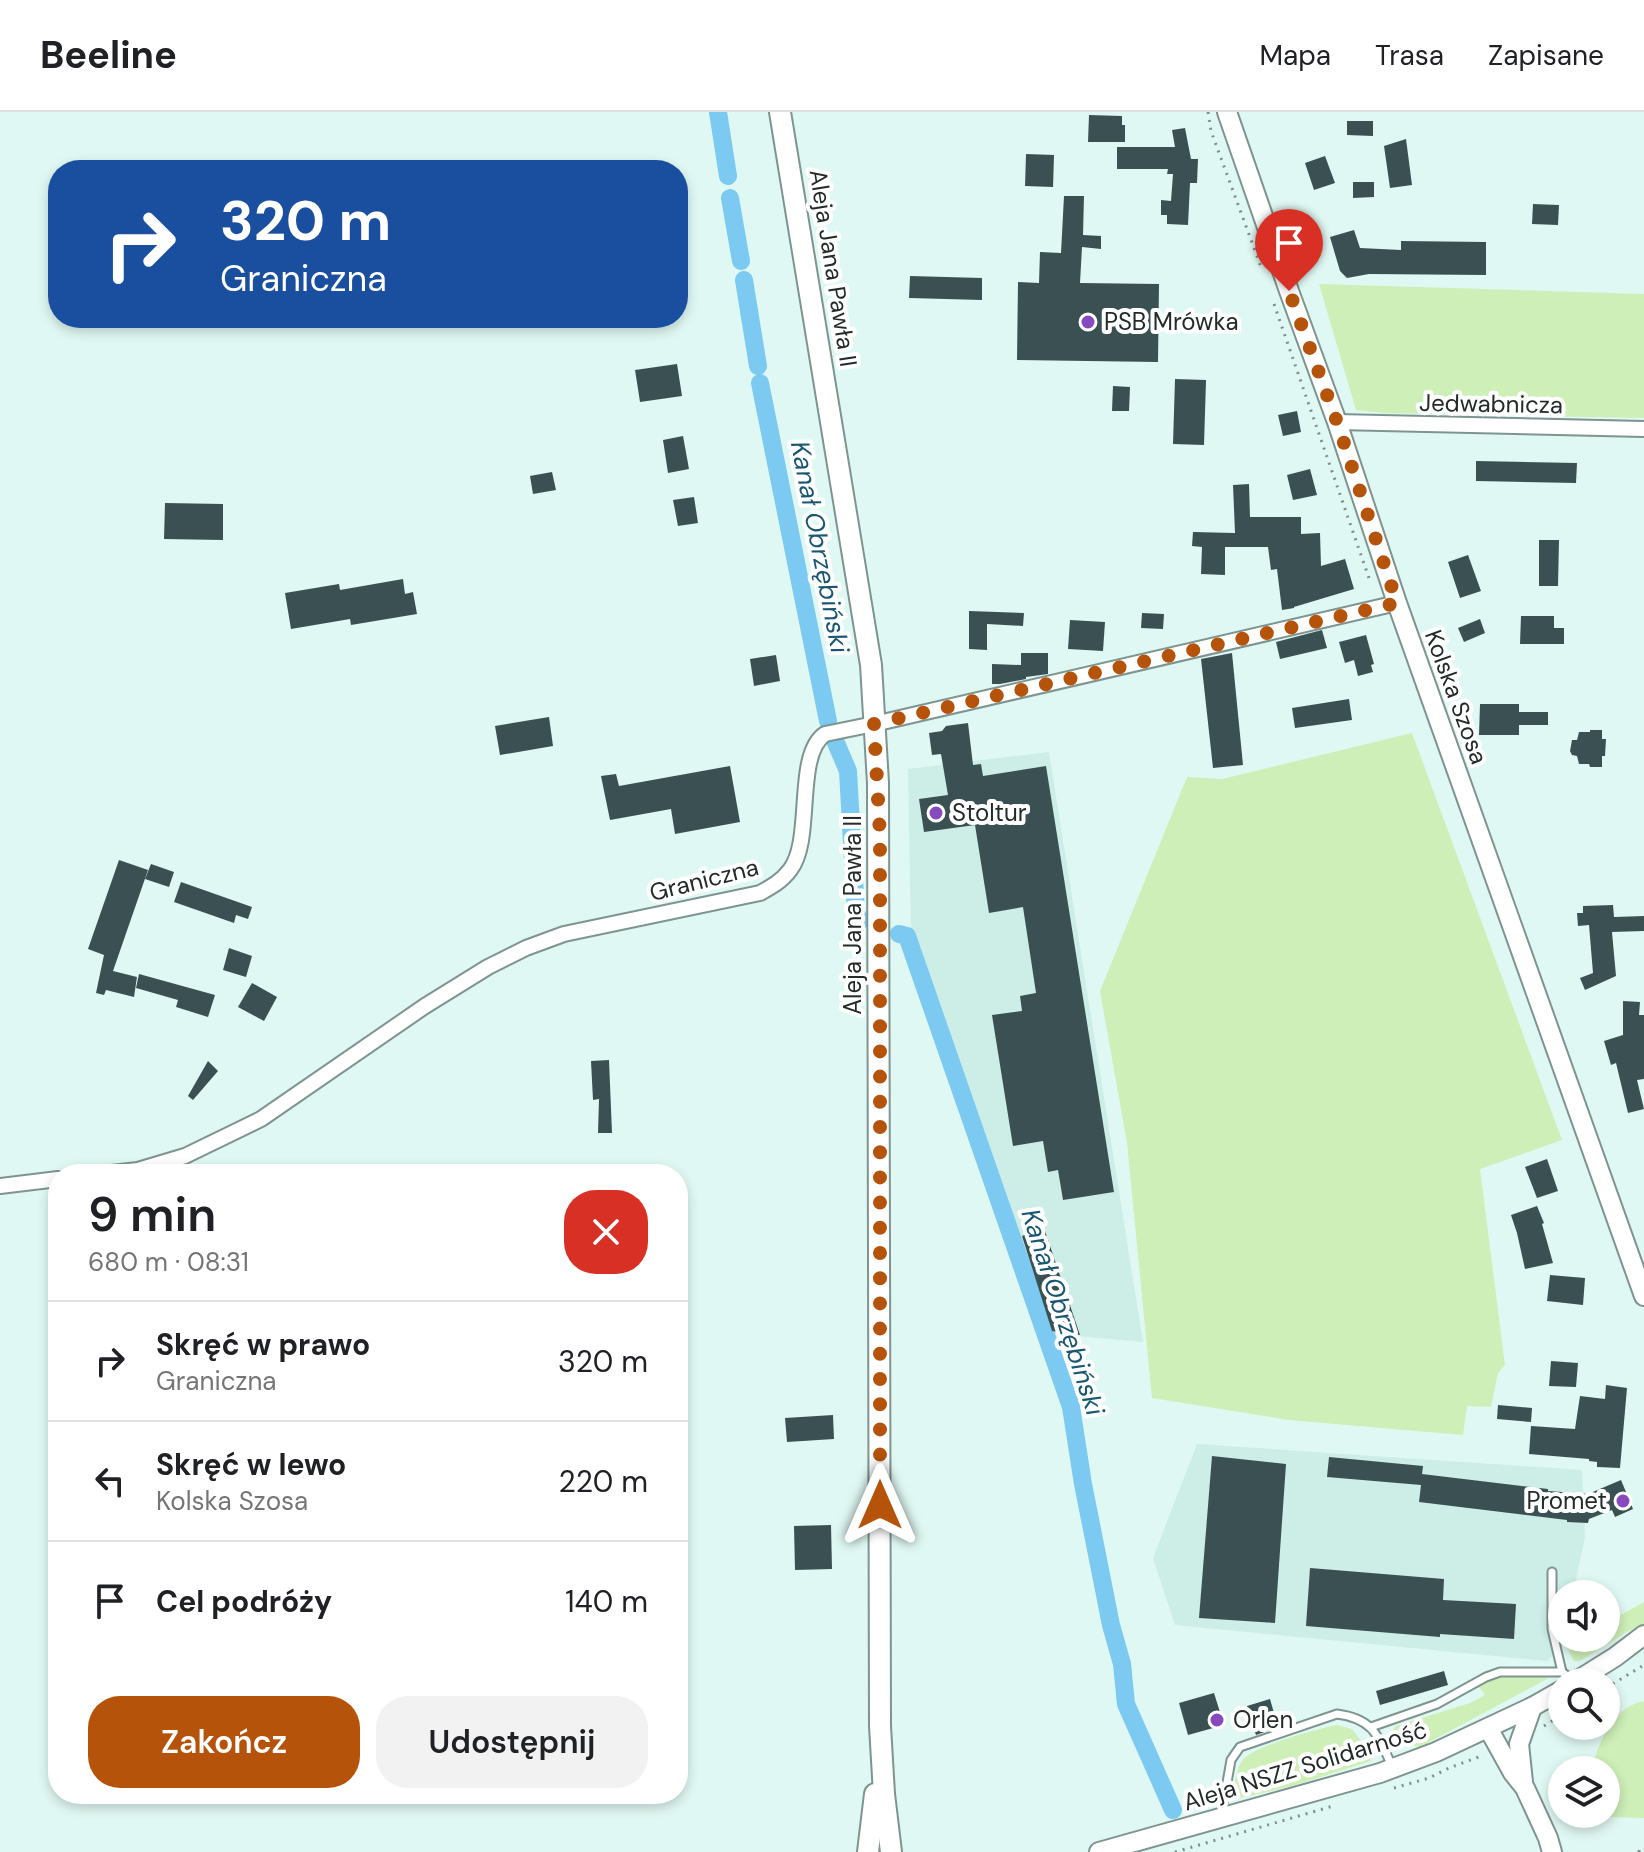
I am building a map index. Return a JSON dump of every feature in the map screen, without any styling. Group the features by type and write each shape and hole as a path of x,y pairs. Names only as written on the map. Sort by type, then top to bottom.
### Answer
{"main road":[{"name":"Aleja Jana Pawła II","path":"780,112 871,665 880,836 880,1726 891,1852"},
{"name":"Aleja Jana Pawła II","path":"868,1852 880,1726"}],"street":[{"name":"Kolska Szosa","path":"1227,112 1337,422 1388,605 1644,1296"},
{"name":"Jedwabnicza","path":"1337,422 1644,429"},
{"name":"Graniczna","path":"158,1164 185,1156 261,1119 425,1006 488,967 526,948 564,934 760,893 778,883 792,868 799,846 809,766 813,749 825,734 1388,605"},
{"path":"0,1186 48,1180"},
{"name":"Aleja NSZZ Solidarność","path":"1615,1657 1644,1635"},
{"name":"Aleja NSZZ Solidarność","path":"1593,1668 1644,1647"},
{"name":"Aleja NSZZ Solidarność","path":"1099,1852 1393,1768 1488,1728 1532,1707 1548,1695"},
{"path":"1525,1788 1519,1744 1532,1707"},
{"path":"1488,1728 1525,1788 1552,1852"}],"lane":[{"path":"1552,1572 1552,1629 1564,1668"},
{"path":"1371,1727 1437,1704 1500,1672 1548,1678"},
{"path":"1221,1818 1231,1760 1240,1747 1337,1714 1367,1723 1393,1768"}],"path":[{"path":"1208,112 1211,131 1265,277"},
{"path":"1274,306 1388,605"},
{"path":"1620,1680 1644,1665"},
{"path":"1639,1852 1640,1845"}],"shaded area":[{"path":"1049,752 1143,1342 1045,1333 911,937 908,769"},
{"path":"1197,1444 1582,1470 1585,1537 1576,1580 1548,1580 1548,1652 1557,1652 1547,1661 1175,1625 1153,1558"}],"green space":[{"path":"1319,284 1644,294 1644,418 1356,410"},
{"path":"1412,733 1562,1140 1480,1169 1505,1365 1498,1373 1491,1407 1467,1406 1463,1435 1289,1420 1152,1398 1127,1143 1100,991 1187,777 1222,779"},
{"path":"1644,1602 1644,1624 1620,1636 1620,1615"},
{"path":"1570,1652 1595,1652 1580,1661 1574,1661"},
{"path":"1505,1675 1548,1679 1420,1747 1400,1743 1390,1733 1396,1726 1470,1703 1485,1695 1479,1687"},
{"path":"1644,1701 1644,1818 1620,1817 1620,1756 1596,1756 1602,1740 1620,1740 1620,1714"},
{"path":"1337,1725 1352,1729 1370,1752 1371,1761 1289,1787 1240,1798 1232,1791 1240,1764 1248,1755 1286,1739"}],"building":[{"path":"1089,115 1122,116 1125,142 1088,142"},
{"path":"1347,121 1373,121 1373,136 1347,135"},
{"path":"1185,128 1191,159 1198,159 1197,183 1190,183 1188,225 1167,224 1167,215 1161,215 1161,200 1171,201 1173,174 1167,174 1168,169 1117,169 1117,147 1175,147 1172,130"},
{"path":"1406,139 1412,185 1390,188 1384,146"},
{"path":"1026,154 1054,155 1053,187 1025,186"},
{"path":"1325,156 1335,183 1314,190 1305,163"},
{"path":"1353,182 1374,182 1374,197 1353,198"},
{"name":"PSB Mrówka","path":"1064,196 1084,196 1083,235 1101,236 1101,249 1082,247 1080,283 1159,284 1158,362 1017,360 1018,282 1039,283 1040,252 1061,253"},
{"path":"1533,204 1559,205 1558,225 1532,224"},
{"path":"1354,230 1360,248 1401,250 1401,241 1486,242 1486,275 1369,274 1347,278 1340,271 1330,237"},
{"path":"910,276 982,278 982,300 909,298"},
{"path":"677,364 682,396 640,402 635,370"},
{"path":"1175,379 1206,380 1204,445 1173,444"},
{"path":"1113,386 1130,387 1129,411 1112,411"},
{"path":"1297,411 1301,432 1283,436 1278,415"},
{"path":"683,436 689,469 668,473 663,440"},
{"path":"1476,461 1577,463 1576,483 1476,481"},
{"path":"1310,469 1317,495 1293,500 1287,475"},
{"path":"552,472 556,490 533,494 530,476"},
{"path":"1249,484 1250,517 1301,517 1301,534 1320,533 1321,566 1345,559 1354,589 1282,610 1277,569 1271,570 1268,547 1225,547 1225,575 1201,574 1202,547 1192,546 1193,532 1235,533 1233,485"},
{"path":"694,497 698,523 678,526 673,500"},
{"path":"165,503 223,504 223,540 164,539"},
{"path":"1539,540 1559,540 1558,586 1539,586"},
{"path":"1468,555 1481,591 1460,598 1448,562"},
{"path":"403,579 405,594 413,592 417,614 351,625 350,619 291,629 285,593 339,584 340,590"},
{"path":"969,611 1024,613 1023,626 987,624 987,650 969,649"},
{"path":"1142,613 1164,614 1163,629 1141,628"},
{"path":"1521,616 1554,616 1554,628 1564,628 1564,644 1520,644"},
{"path":"1480,619 1485,633 1464,642 1458,628"},
{"path":"1070,620 1105,622 1103,651 1068,649"},
{"path":"1322,630 1327,648 1280,659 1276,642"},
{"path":"1366,635 1374,664 1371,665 1373,672 1358,676 1354,660 1345,663 1339,642"},
{"path":"1021,653 1048,653 1048,674 992,684 992,664 1021,665"},
{"path":"1232,653 1243,765 1213,768 1201,659"},
{"path":"776,655 780,681 754,686 750,659"},
{"path":"1349,699 1352,720 1295,728 1292,708"},
{"path":"1480,704 1519,704 1519,712 1548,712 1548,725 1519,725 1519,735 1479,735"},
{"path":"549,717 553,746 500,755 495,726"},
{"path":"968,723 973,765 981,764 983,776 1046,766 1114,1192 1063,1200 1058,1170 1048,1172 1043,1141 1013,1146 992,1015 1022,1011 1020,996 1036,993 1023,907 989,913 975,825 924,832 919,799 948,795 941,754 932,755 929,733 942,731 946,726"},
{"path":"1602,730 1602,739 1606,739 1602,767 1579,764 1577,756 1570,751 1572,740 1577,740 1579,732"},
{"path":"730,766 740,822 675,834 671,809 610,820 601,776 616,774 619,786"},
{"path":"119,860 148,870 113,971 137,977 134,997 106,990 104,995 96,993 104,955 88,949"},
{"path":"151,864 174,872 169,887 145,879"},
{"path":"181,882 252,907 248,919 236,915 234,923 174,902"},
{"path":"1613,905 1614,917 1644,916 1644,931 1612,932 1616,976 1585,990 1580,978 1593,973 1589,925 1578,926 1577,913 1583,913 1583,906"},
{"path":"229,948 252,956 246,977 223,970"},
{"path":"139,974 215,995 208,1017 176,1007 178,1000 136,988"},
{"path":"252,983 277,997 264,1021 238,1007"},
{"path":"1623,1001 1640,1002 1639,1015 1644,1015 1644,1079 1637,1080 1644,1109 1628,1113 1616,1063 1611,1065 1604,1041 1623,1035"},
{"path":"609,1060 612,1133 598,1133 599,1099 593,1100 591,1061"},
{"path":"208,1061 218,1071 193,1100 188,1096"},
{"path":"1547,1159 1558,1191 1537,1198 1525,1167"},
{"path":"1537,1206 1553,1263 1525,1269 1511,1215"},
{"path":"1044,1228 1080,1335 1052,1331 1022,1236"},
{"path":"1550,1275 1585,1278 1583,1305 1547,1301"},
{"path":"1551,1361 1578,1363 1576,1387 1549,1386"},
{"path":"1606,1385 1627,1388 1620,1468 1597,1467 1597,1462 1589,1459 1529,1454 1531,1426 1575,1429 1580,1396 1605,1399"},
{"path":"1498,1405 1532,1408 1531,1422 1497,1419"},
{"path":"833,1415 834,1439 787,1442 785,1418"},
{"path":"1212,1456 1286,1464 1275,1623 1199,1618"},
{"path":"1329,1457 1423,1466 1422,1474 1548,1491 1588,1494 1621,1480 1633,1509 1615,1517 1612,1510 1589,1519 1588,1523 1419,1502 1421,1485 1327,1477"},
{"path":"831,1525 832,1569 795,1570 794,1526"},
{"path":"1310,1568 1444,1579 1443,1600 1516,1604 1514,1639 1440,1634 1440,1637 1306,1626"},
{"path":"1444,1671 1448,1685 1380,1705 1376,1691"},
{"path":"1214,1693 1224,1725 1188,1735 1179,1703"},
{"path":"1270,1699 1278,1727 1256,1735 1247,1706"}],"waterway":[{"name":"Kanał Obrzębiński","path":"718,112 728,176"},
{"name":"Kanał Obrzębiński","path":"730,198 741,261"},
{"name":"Kanał Obrzębiński","path":"744,280 758,366"},
{"name":"Kanał Obrzębiński","path":"760,383 828,721"},
{"name":"Kanał Obrzębiński","path":"836,743 848,771 856,914 861,920"},
{"name":"Kanał Obrzębiński","path":"899,934 907,936 1071,1407 1083,1484 1111,1625 1122,1664 1126,1704 1173,1810"}],"place":[{"name":"PSB Mrówka","path":"1088,322"},
{"name":"Stoltur","path":"936,813"},
{"name":"Promet","path":"1623,1501"},
{"name":"Orlen","path":"1217,1720"}],"route":[{"path":"880,1505 880,836 874,724 1397,603 1337,422 1289,291"}]}
